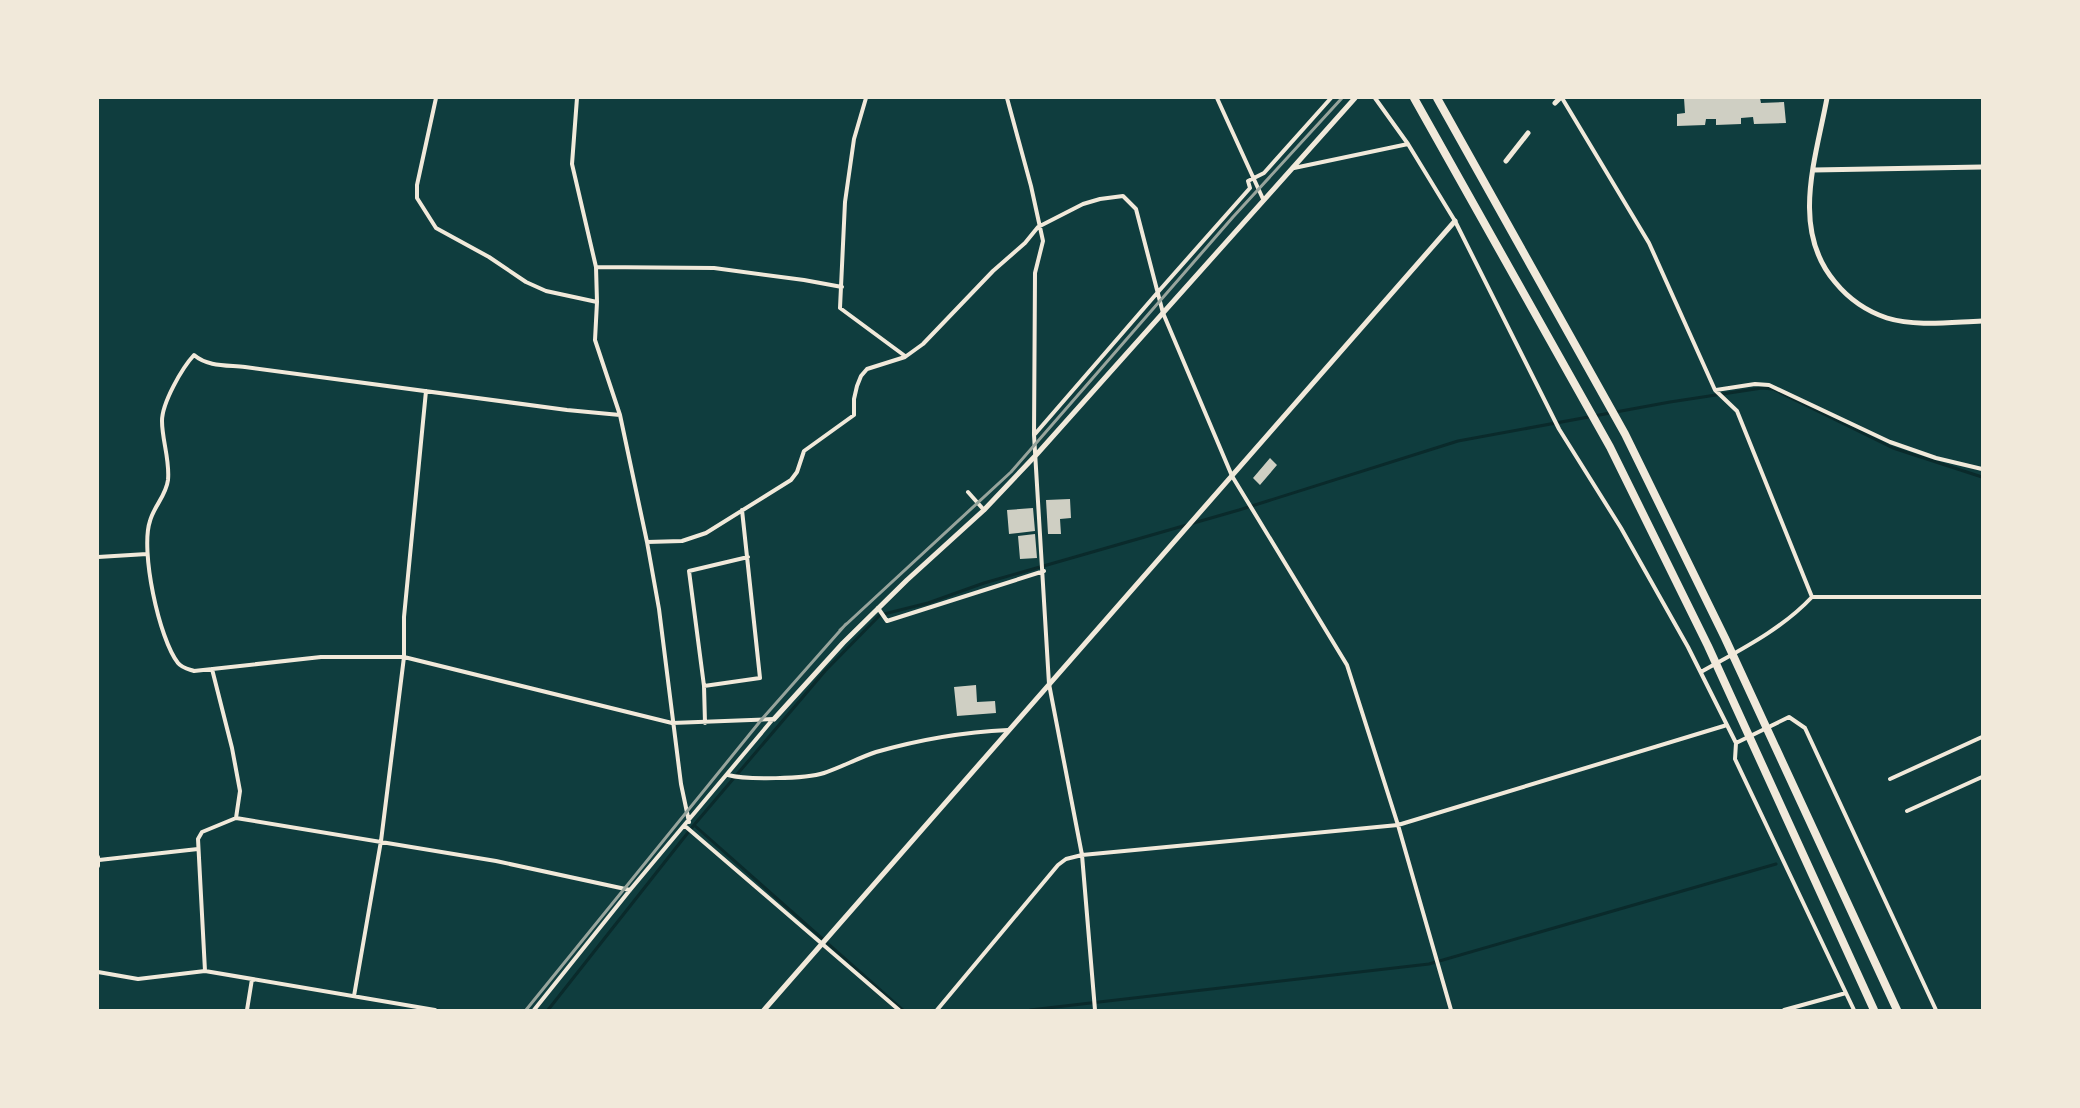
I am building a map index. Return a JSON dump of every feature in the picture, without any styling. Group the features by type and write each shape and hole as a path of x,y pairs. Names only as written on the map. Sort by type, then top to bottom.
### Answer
{"highway":[{"path":"1414,98 1610,447 1757,750 1874,1011"},
{"path":"1437,98 1625,434 1725,638 1897,1011"}],"street":[{"path":"436,98 417,185 417,198 436,228 489,257 526,282 546,291 597,302"},
{"path":"577,98 572,172 596,267 595,340 620,415 647,542 659,609 684,805 689,822"},
{"path":"866,98 854,139 845,202 840,308 905,357"},
{"path":"1007,98 1031,186 1042,241 1035,273 1034,435 1037,454 1049,684 1082,855 1095,1011"},
{"path":"1217,98 1263,199"},
{"path":"1034,435 1250,188 1248,181 1264,173 1331,98"},
{"path":"534,1011 630,890 774,719 843,643 984,510 1037,454 1355,98"},
{"path":"1375,98 1455,221 1559,429 1621,528 1701,672 1736,743 1735,759 1854,1011"},
{"path":"1556,103 1561,98 1649,243 1715,390 1737,411 1812,597"},
{"path":"1827,98 1814,170 1809,220 1812,241 1827,273 1842,291 1863,308 1888,318 1919,322 1983,321"},
{"path":"1506,161 1528,133"},
{"path":"1290,169 1407,144"},
{"path":"1814,170 1983,167"},
{"path":"647,542 682,541 706,533 791,480 804,451 854,415 857,386 867,369 905,357 923,344 993,272 1025,243 1038,227 1083,204 1123,196 1136,209 1163,313 1232,476 1347,665 1398,825 1451,1011"},
{"path":"764,1011 1455,221"},
{"path":"596,267 714,268 842,287"},
{"path":"620,415 245,367 214,365 202,362 194,356 188,361 163,411 168,477 162,500 150,521 147,554 158,618 170,648 183,667 194,671 321,657 404,657 672,723 774,719"},
{"path":"1715,390 1755,384 1769,385 1890,442 1936,458 1983,469"},
{"path":"354,996 381,841 404,657 404,617 426,391"},
{"path":"968,492 984,510"},
{"path":"704,686 760,678 742,510"},
{"path":"98,557 147,554"},
{"path":"705,723 704,686 689,571 748,557"},
{"path":"878,609 887,621 1044,571"},
{"path":"1701,672 1776,628 1796,614 1812,597 1983,597"},
{"path":"212,669 240,790 236,819"},
{"path":"1736,743 1789,717 1805,728 1936,1011"},
{"path":"937,1011 1058,865 1066,859 1082,855 1398,825 1727,725"},
{"path":"728,776 742,779 817,775 891,748 977,732 1009,730"},
{"path":"1890,779 1983,737"},
{"path":"1907,812 1983,777"},
{"path":"205,971 198,839 202,832 236,819 506,863 630,890"},
{"path":"685,826 899,1011"},
{"path":"98,866 98,858 198,849"},
{"path":"98,972 138,979 205,971 435,1011"},
{"path":"247,1011 252,979"},
{"path":"1784,1011 1845,993"}],"building":[{"path":"1684,98 1760,98 1761,103 1784,102 1786,123 1754,124 1753,117 1741,118 1741,124 1716,125 1716,119 1706,119 1705,125 1677,126 1677,114 1685,113"},
{"path":"1270,458 1277,465 1260,485 1253,478"},
{"path":"1070,499 1071,518 1060,519 1061,534 1048,534 1046,500"},
{"path":"1033,508 1035,531 1009,534 1007,510"},
{"path":"1035,534 1037,558 1020,559 1018,536"},
{"path":"976,685 977,702 995,701 996,713 957,716 954,687"}],"waterway":[{"path":"903,1010 694,825 825,671 880,615 928,603 984,583 1239,510 1458,441 1670,402 1762,388 1773,389 1893,448 1982,477"},
{"path":"548,1010 694,825"},
{"path":"1030,1010 1429,964 1776,864"}],"railway":[{"path":"840,630 1011,472 1233,217 1342,98"},
{"path":"526,1010 762,719 846,624"}]}
